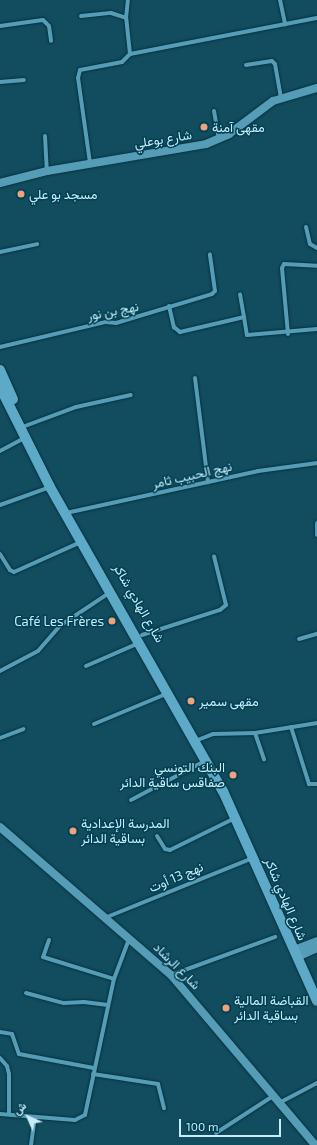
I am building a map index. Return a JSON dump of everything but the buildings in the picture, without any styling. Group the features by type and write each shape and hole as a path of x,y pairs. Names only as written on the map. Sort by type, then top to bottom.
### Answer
{"main road":[{"name":"شارع الهادي شاكر","path":"0,370 25,426 27,437 50,487 69,512 82,542 111,592 141,639"},
{"name":"شارع الهادي شاكر","path":"0,387 69,512 179,704 250,836 252,854"},
{"name":"شارع الهادي شاكر","path":"156,665 168,693 179,704"},
{"name":"شارع الهادي شاكر","path":"198,740 206,760 252,854 317,1001"}],"street":[{"path":"128,0 126,18 130,54"},
{"path":"280,0 285,24"},
{"path":"81,16 111,13 126,18"},
{"path":"90,163 80,104 78,78 80,70 122,62 130,54 317,18"},
{"path":"0,26 43,20 50,26 51,41"},
{"path":"246,65 272,61 276,64 281,98"},
{"path":"0,82 24,80"},
{"name":"شارع بوعلي","path":"0,183 47,171 219,140 281,98 317,88"},
{"path":"214,111 219,140"},
{"path":"45,136 47,171"},
{"path":"306,227 310,244 317,248"},
{"path":"0,252 37,244"},
{"name":"نهج بن نور","path":"0,347 106,322 116,323 215,291 210,254"},
{"path":"288,334 282,268 284,264 317,266"},
{"path":"240,294 248,335 288,334 317,329"},
{"path":"169,306 174,326 180,332 244,317"},
{"path":"195,378 208,482"},
{"path":"25,426 76,407 131,395"},
{"path":"0,451 27,437"},
{"name":"نهج الحبيب ثامر","path":"69,512 292,464 317,463"},
{"path":"0,505 50,487"},
{"path":"317,523 317,535"},
{"path":"0,554 10,570 14,572 82,542"},
{"path":"86,666 141,639 220,610 226,604 214,556"},
{"path":"0,671 38,651 61,625 111,592"},
{"path":"299,639 317,634"},
{"path":"94,724 168,693"},
{"path":"198,740 213,734 255,732 317,723"},
{"path":"291,727 309,784 317,784"},
{"path":"0,738 23,729"},
{"path":"255,732 264,759"},
{"path":"131,800 206,760"},
{"path":"158,836 165,849 170,850 235,817"},
{"name":"شارع الرشاد","path":"0,826 130,937 171,975 315,1145"},
{"name":"نهج 13 أوت","path":"107,917 252,854"},
{"path":"0,1114 9,1113 35,1117 75,1120 82,1117 87,1109 94,1068 114,979 130,937"},
{"path":"171,975 275,937"},
{"path":"49,940 43,957 114,979"},
{"path":"295,953 317,941"},
{"path":"295,953 317,948"},
{"path":"26,993 64,1004 84,1002 108,1005"},
{"path":"0,1032 12,1034 20,1054 94,1068"},
{"path":"0,1058 7,1066 9,1074 9,1113"},
{"path":"93,1074 158,1084 164,1108"},
{"path":"279,1103 317,1083"},
{"path":"216,1133 273,1096"},
{"path":"31,1145 35,1117"}],"place":[{"name":"مقهى آمنة","path":"204,127"},
{"name":"مسجد بو علي","path":"21,194"},
{"name":"Café Les Frères","path":"112,621"},
{"name":"مقهى سمير","path":"191,701"},
{"name":"البنك التونسي صفاقس ساقية الدائر","path":"233,775"},
{"name":"المدرسة الإعدادية بساقية الدائر","path":"73,831"},
{"name":"القباضة المالية بساقية الدائر","path":"226,1008"}]}
